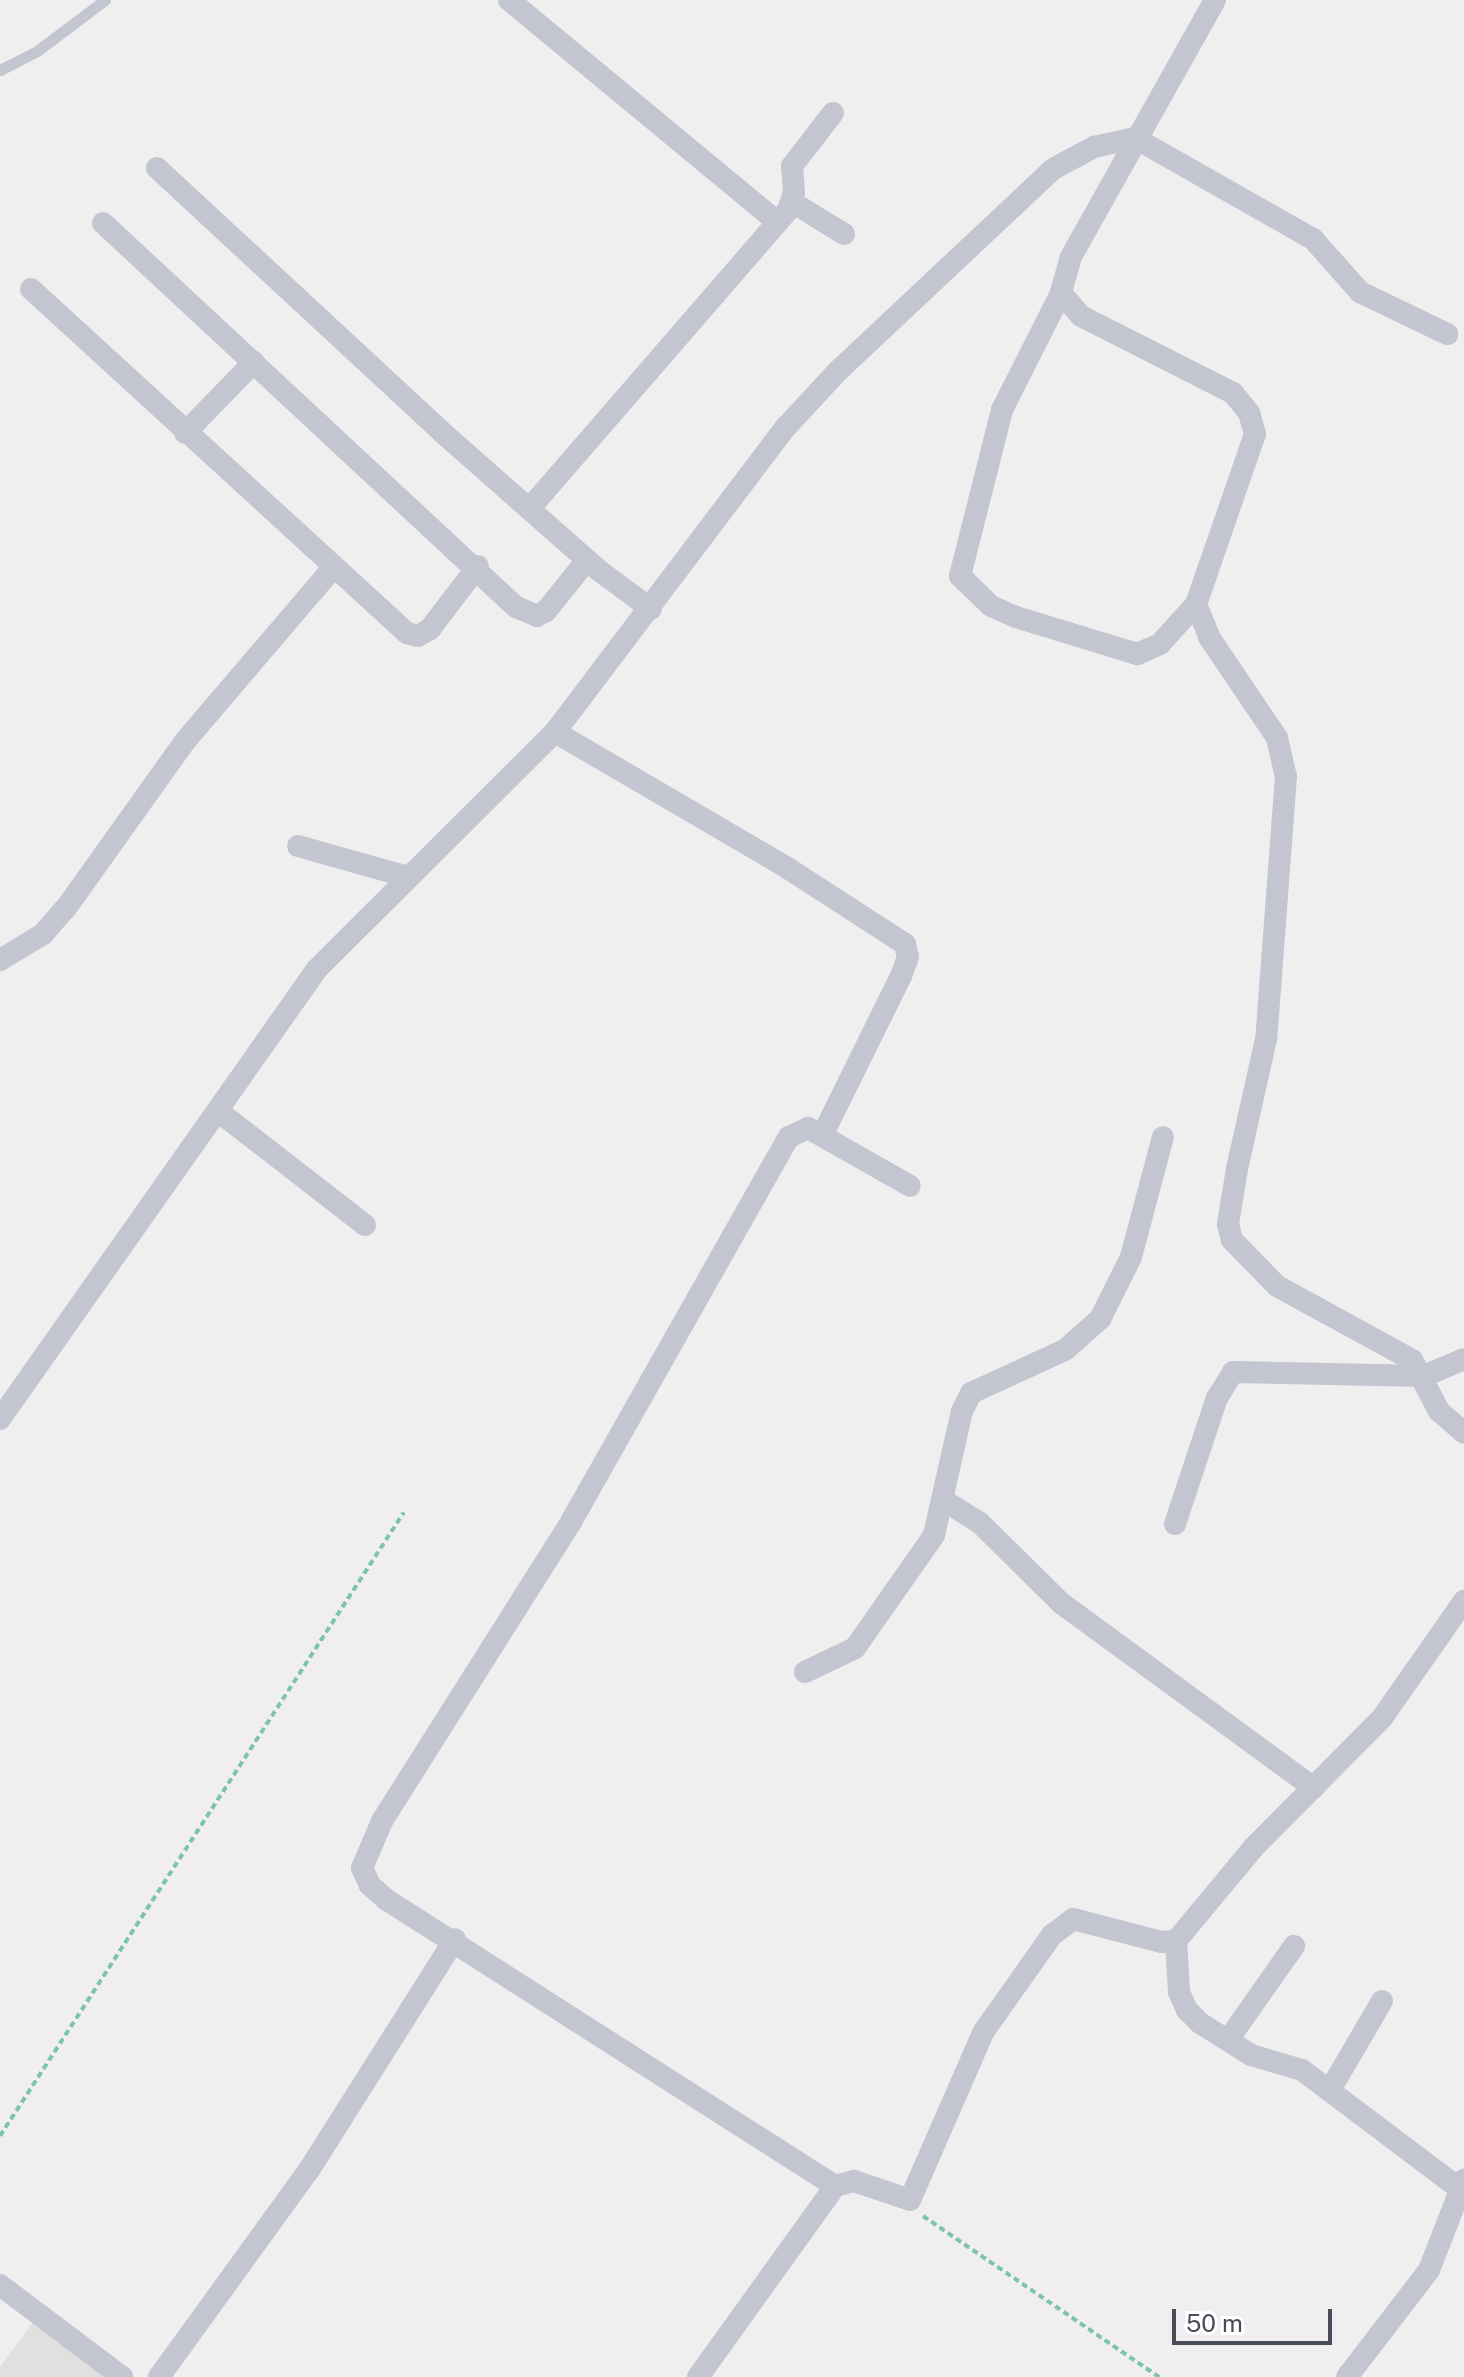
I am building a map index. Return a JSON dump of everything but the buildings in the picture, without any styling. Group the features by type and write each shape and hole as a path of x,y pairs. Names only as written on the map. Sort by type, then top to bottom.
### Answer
{"street":[{"path":"509,0 777,222"},
{"path":"1061,293 1081,316 1233,393 1249,413 1255,434 1196,604 1160,644 1137,654 1016,617 991,606 960,576 1002,410 1061,293 1071,257 1215,0"},
{"path":"530,508 777,222 792,202 792,166 833,113"},
{"path":"3,1406 218,1111 317,969 555,732 786,427 838,371 1053,169 1094,147 1135,138 1313,239 1360,292 1447,334"},
{"path":"157,168 587,560 651,609"},
{"path":"792,202 844,234"},
{"path":"103,223 478,566 516,607 537,616 546,611 587,560"},
{"path":"31,289 390,620 418,636 430,629 478,566"},
{"path":"185,433 254,362"},
{"path":"0,960 43,934 66,908 186,740 333,568"},
{"path":"1196,604 1209,637 1277,738 1286,776 1266,1039 1237,1169 1228,1224 1232,1240 1277,1286 1395,1347 1424,1376 1439,1411 1464,1433"},
{"path":"555,732 803,877 905,944 908,957 901,976 822,1136"},
{"path":"298,846 408,877"},
{"path":"218,1111 365,1225"},
{"path":"835,2186 779,2156 370,1885 362,1868 368,1847 572,1520 781,1150 799,1129 822,1136 910,1186"},
{"path":"805,1672 840,1658 867,1635 934,1535 945,1501 958,1426 971,1393 1082,1339 1120,1287 1163,1137"},
{"path":"1175,1524 1217,1398 1233,1372 1424,1376 1464,1359"},
{"path":"945,1501 980,1523 1061,1603 1314,1788"},
{"path":"1347,2377 1429,2270 1462,2187 1302,2070 1251,2055 1200,2023 1182,2002 1176,1941 1254,1847 1382,1718 1464,1601"},
{"path":"698,2377 835,2186 854,2181 901,2201 910,2200 984,2031 1052,1935 1073,1919 1161,1942 1176,1941"},
{"path":"159,2377 309,2170 455,1939"},
{"path":"1228,2040 1294,1946"},
{"path":"1330,2090 1382,2001"},
{"path":"0,2285 122,2377"}],"lane":[{"path":"0,70 37,51 105,0"}],"path":[{"path":"0,2136 404,1512"},
{"path":"901,2201 1159,2377"}],"shaded area":[{"path":"33,2322 113,2377 0,2377 0,2367"}]}
